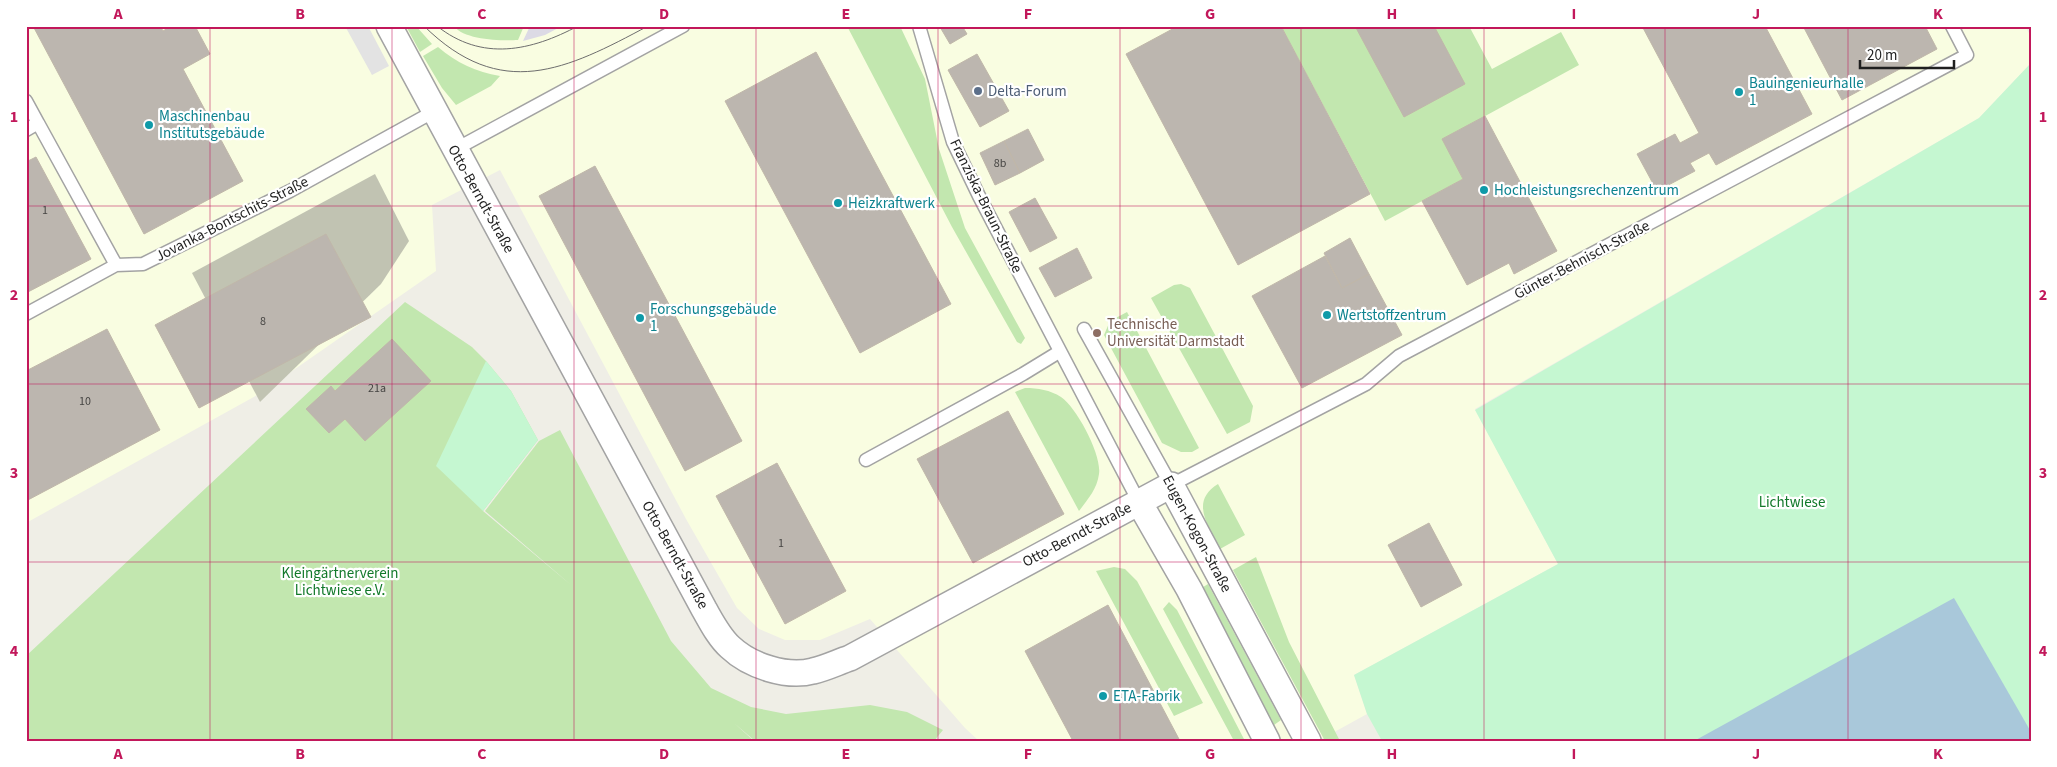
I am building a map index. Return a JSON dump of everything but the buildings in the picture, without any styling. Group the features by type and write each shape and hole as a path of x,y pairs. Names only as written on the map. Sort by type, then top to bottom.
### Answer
{"street":[{"name":"Otto-Berndt-Straße","path":"388,26 704,609 730,647 745,658 788,673 812,672 850,658 1171,485"},
{"name":"Eugen-Kogon-Straße","path":"1171,485 1308,741"},
{"path":"1139,502 1191,594 1267,741"}],"lane":[{"path":"454,150 683,26"},
{"name":"Franziska-Braun-Straße","path":"919,26 953,142 1059,352"},
{"name":"Günter-Behnisch-Straße","path":"1171,485 1366,384 1399,356 1967,55 1952,26"},
{"path":"26,101 116,266"},
{"name":"Jovanka-Bontschits-Straße","path":"26,314 116,266 143,264 290,191 433,112"},
{"path":"26,130 38,123"},
{"name":"Eugen-Kogon-Straße","path":"1084,329 1171,485"},
{"path":"866,460 1023,374 1059,352 1139,502"}],"shaded area":[{"name":"Technische Universität Darmstadt","path":"26,26 2025,26 2031,37 2031,63 1979,118 1475,409 1558,564 1354,675 1367,714 1318,741 979,741 965,728 870,619 820,640 785,640 759,629 737,608 686,519 500,170 432,205 436,271 259,394 26,523"},
{"path":"345,26 368,26 389,66 372,75"},
{"path":"530,26 562,26 545,35 523,41"},
{"path":"375,174 409,241 381,284 260,402 192,273"}],"green space":[{"path":"406,26 416,26 432,44 420,52"},
{"path":"454,26 524,26 518,40 493,40 474,37 459,31"},
{"path":"847,26 900,26 925,79 939,149 965,228 1025,338 1021,344 1017,342 952,227"},
{"path":"1281,26 1469,26 1492,69 1561,32 1579,65 1443,139 1463,179 1385,221"},
{"path":"438,47 452,58 467,66 500,76 491,86 456,105 442,88 423,56"},
{"name":"Lichtwiese","path":"2031,63 2031,741 1382,741 1367,714 1354,675 1558,564 1475,410 1979,118"},
{"path":"1181,284 1190,288 1253,406 1250,422 1227,434 1151,298 1174,285"},
{"name":"Kleingärtnerverein Lichtwiese e.V.","path":"405,302 472,347 511,391 538,440 483,511 571,585 485,511 539,441 560,430 671,641 711,688 751,707 786,714 870,705 907,712 943,730 934,741 755,741 734,723 754,741 26,741 26,656"},
{"path":"1127,312 1199,448 1192,452 1181,452 1162,443 1104,335 1110,321"},
{"path":"486,361 511,391 538,440 483,511 436,466"},
{"path":"1025,388 1044,390 1061,397 1081,421 1093,444 1099,466 1098,479 1092,494 1079,511 1015,392"},
{"path":"1218,484 1245,535 1220,549 1207,523 1203,506 1209,491"},
{"path":"1256,557 1289,642 1340,741 1325,741 1233,570"},
{"path":"1114,567 1125,569 1137,581 1203,703 1174,716 1096,571"},
{"path":"1208,584 1281,720 1274,725 1200,589"},
{"path":"1169,602 1177,610 1245,741 1234,741 1163,609"}],"water":[{"path":"1954,598 2031,732 2031,741 1694,741"}],"tram line":[{"path":"424,26 452,50 480,64 507,71 534,71 561,65 589,55 648,26"},
{"path":"437,26 471,45 507,49 542,42 578,26"}],"place":[{"name":"Delta-Forum","path":"978,91"},
{"name":"Bauingenieurhalle 1","path":"1739,92"},
{"name":"Maschinenbau Institutsgebäude","path":"149,125"},
{"name":"Hochleistungsrechenzentrum","path":"1484,190"},
{"name":"Heizkraftwerk","path":"838,203"},
{"name":"Wertstoffzentrum","path":"1327,315"},
{"name":"Forschungsgebäude 1","path":"640,318"},
{"name":"Technische Universität Darmstadt","path":"1097,333"},
{"name":"ETA-Fabrik","path":"1103,696"}]}
